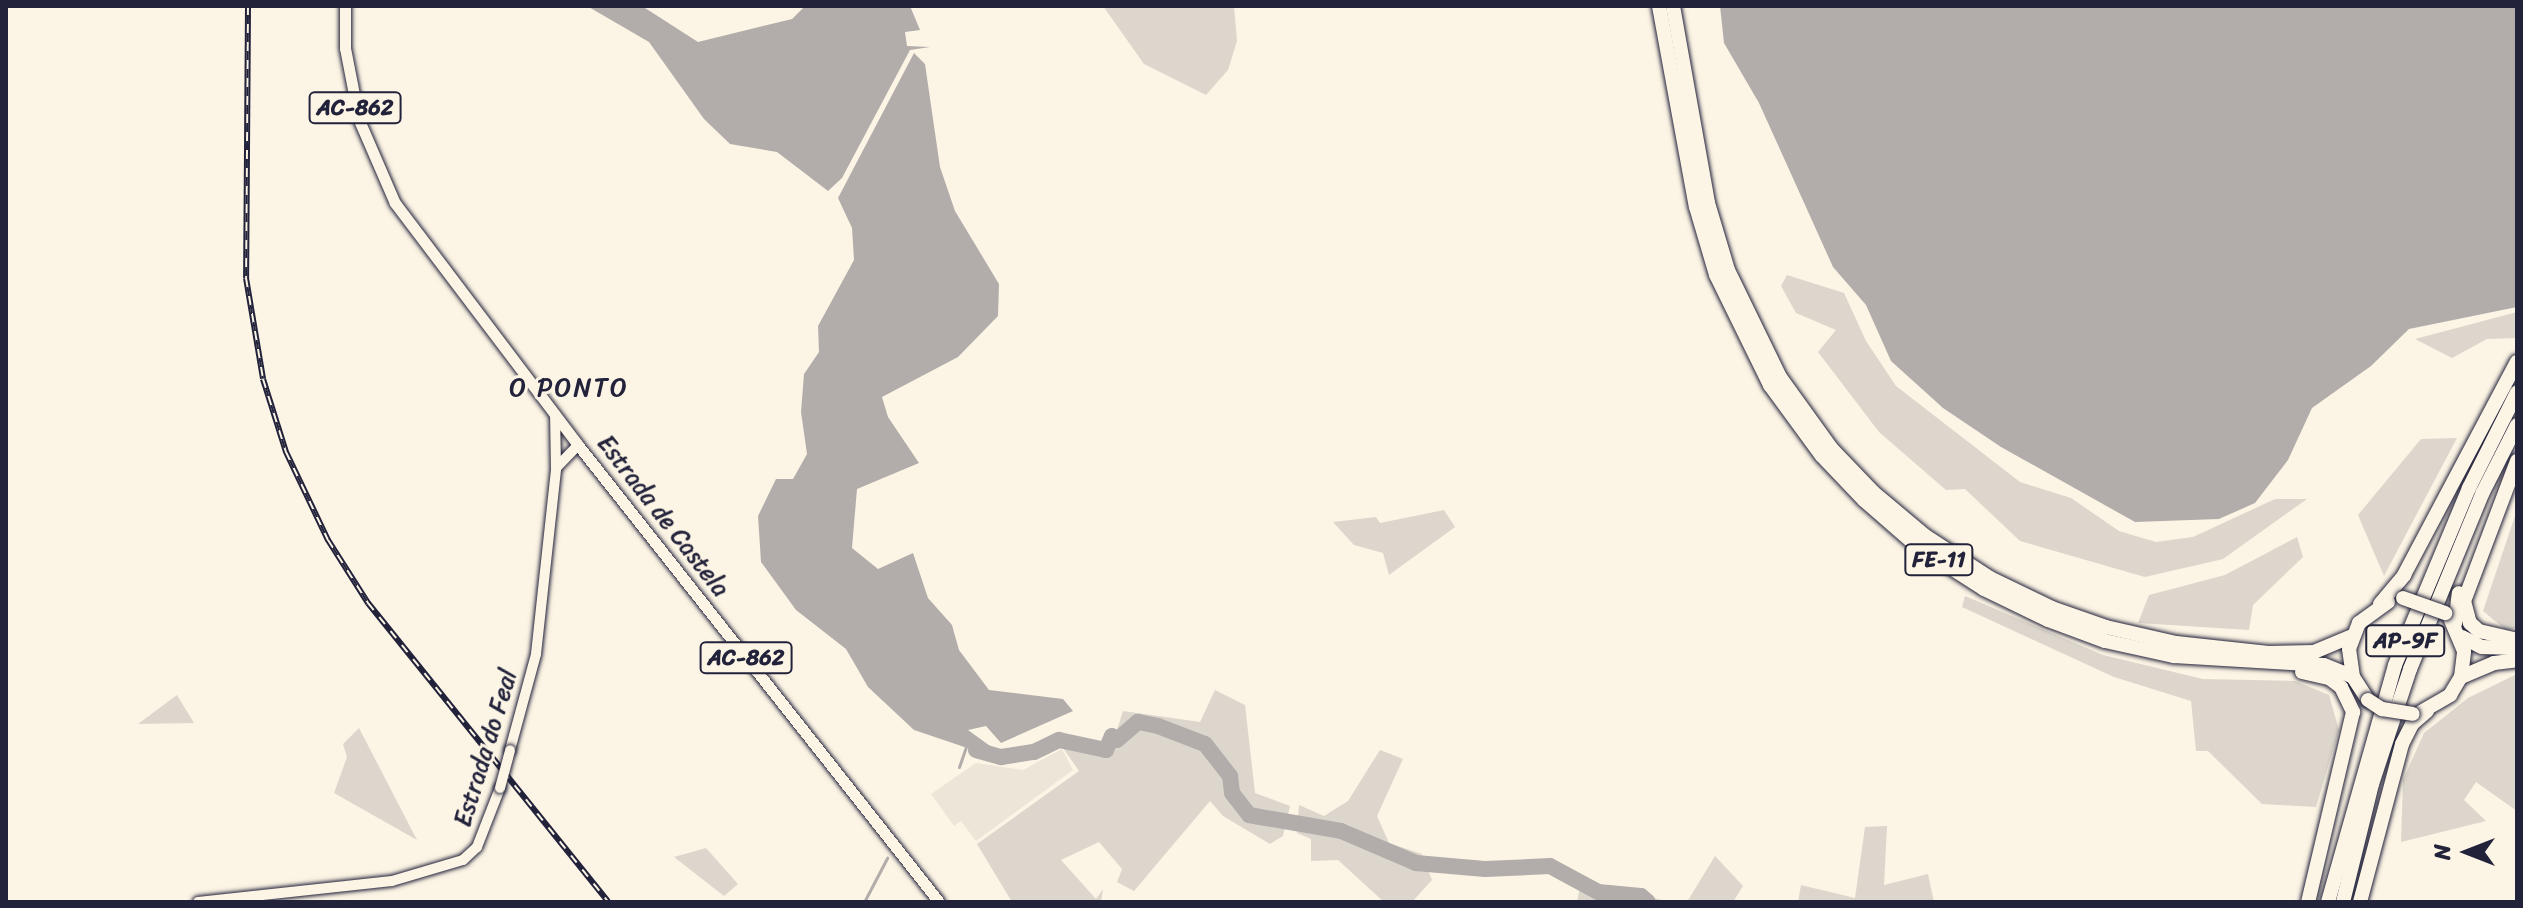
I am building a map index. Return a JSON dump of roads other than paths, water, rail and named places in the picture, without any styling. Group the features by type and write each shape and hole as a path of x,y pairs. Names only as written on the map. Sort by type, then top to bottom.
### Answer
{"highway":[{"name":"FE-11","path":"1659,6 1696,207 1716,275 1741,333 1794,420 1864,500 1917,546 1984,589 2105,641 2222,669 2329,678 2341,687 2353,712 2338,779"},
{"name":"FE-11","path":"1673,6 1708,203 1728,270 1780,377 1831,448 1873,492 1924,535 1990,578 2106,627 2191,645 2268,653 2314,652 2352,636 2380,604"},
{"path":"2380,604 2404,575 2494,396 2517,362"},
{"name":"AP-9F","path":"2328,902 2395,665 2469,488 2517,392"},
{"name":"AP-9F","path":"2343,902 2372,784 2410,669 2483,492 2517,425"},
{"path":"2461,677 2454,625 2461,582 2517,460"},
{"path":"2517,460 2464,601 2470,623 2479,631 2517,640"},
{"path":"2380,604 2403,598 2419,599 2482,647 2517,648"},
{"path":"2308,902 2338,779 2357,720 2352,636"},
{"name":"FE-11","path":"2105,641 2223,663 2324,665 2355,683"},
{"path":"2360,902 2402,744 2412,724 2420,713 2450,695 2461,677 2494,663 2517,660"},
{"path":"2355,683 2368,700 2382,709 2420,713"}],"main road":[{"name":"Estrada de Castela","path":"345,6 350,88 374,163 415,229 578,445 939,902"},
{"name":"Estrada do Feal","path":"198,902 392,881 463,860 477,847 500,788 536,654 556,469 562,454 555,412"},
{"path":"562,454 578,445"}],"waterway":[{"path":"976,750 1001,757 1034,752 1059,740 1106,750 1112,736 1117,740 1138,722 1158,726 1205,744 1230,776 1232,793 1249,815 1341,831 1416,863 1485,869 1550,866 1598,892 1641,896 1648,902"},
{"path":"959,767 966,747"},
{"path":"864,902 887,858"}],"railway":[{"path":"248,6 246,278 263,379 286,452 328,540 368,603 608,902"}],"district":[{"name":"O PONTO","path":"569,388"}]}
